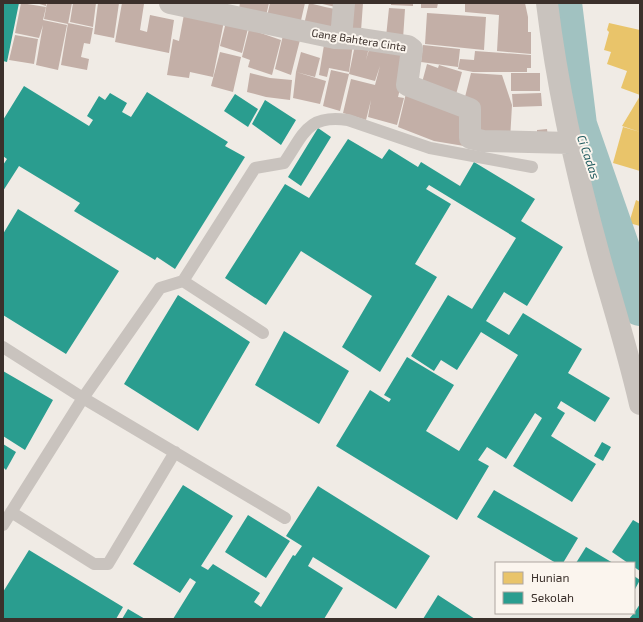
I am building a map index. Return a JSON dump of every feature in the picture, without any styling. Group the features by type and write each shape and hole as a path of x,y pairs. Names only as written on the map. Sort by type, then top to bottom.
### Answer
{"street":[{"name":"Gang Bahtera Cinta","path":"170,3 341,38 367,39 408,46 412,49 407,85 470,109 470,138 483,141 571,143"},
{"path":"341,38 344,3"},
{"path":"547,3 571,143 604,272 629,357 640,404"}],"lane":[{"path":"3,525 83,398 160,288 183,281 255,168 284,163 311,124 322,119 335,118 348,120 430,148 532,167"},
{"path":"183,281 263,333"},
{"path":"3,347 83,398 285,518"},
{"path":"11,512 94,564 108,564 176,452"}],"building: Hunian":[{"path":"609,23 640,30 640,95 621,88 627,71 607,64 611,52 636,59 604,50 609,32 607,30"},
{"path":"640,96 640,132 622,126"},
{"path":"623,127 640,132 640,171 613,163"},
{"path":"636,200 640,202 640,226 629,223"}],"building: Sekolah":[{"path":"3,3 19,3 7,62 3,61"},
{"path":"24,86 89,126 93,120 87,116 99,96 105,100 110,93 127,103 122,112 131,117 147,92 228,142 225,146 245,157 175,269 157,257 155,260 74,211 80,203 19,166 3,191 3,165 7,159 3,156 3,120"},
{"path":"235,94 258,109 248,127 224,111"},
{"path":"265,100 296,120 281,145 252,124"},
{"path":"318,128 331,137 301,186 288,177"},
{"path":"348,139 382,159 389,149 418,167 421,162 460,186 474,162 535,199 521,221 563,247 527,306 504,292 486,321 509,335 523,313 582,349 568,373 610,398 595,422 561,401 557,408 565,413 551,436 596,464 572,502 513,466 542,418 535,413 506,459 487,447 478,460 489,466 457,520 336,446 370,390 389,402 391,399 384,395 407,357 454,385 426,431 459,451 518,355 481,332 457,370 441,360 434,371 411,356 448,295 472,309 516,238 429,185 426,189 451,204 415,264 437,277 380,372 342,347 372,296 301,251 266,305 225,278 285,184 309,198"},
{"path":"18,209 119,271 66,354 3,315 3,234"},
{"path":"178,295 250,342 198,431 124,384"},
{"path":"284,331 349,371 319,424 255,385"},
{"path":"3,371 53,400 25,450 3,436"},
{"path":"602,442 611,447 603,461 594,456"},
{"path":"3,444 16,452 6,470 3,467"},
{"path":"183,485 233,516 201,566 208,570 213,564 260,593 254,602 261,607 293,555 295,556 302,546 286,536 318,486 430,556 396,609 313,557 308,566 343,588 324,619 173,619 196,582 190,578 180,593 133,564"},
{"path":"494,490 578,538 564,562 554,562 477,517"},
{"path":"248,515 290,541 266,578 225,552"},
{"path":"633,520 640,524 640,571 635,568 635,562 627,562 612,552"},
{"path":"586,547 611,562 577,562"},
{"path":"29,550 123,607 116,619 3,619 3,592"},
{"path":"635,577 640,580 635,589"},
{"path":"438,595 475,619 423,619"},
{"path":"640,604 640,619 629,619 635,614"},
{"path":"128,609 145,619 122,619"}],"building: Lainnya":[{"path":"21,3 46,7 43,20 67,25 58,70 36,65 43,25 39,38 15,33"},
{"path":"36,3 46,3 46,6"},
{"path":"47,3 72,3 68,24 44,19"},
{"path":"73,3 96,3 93,27 70,22"},
{"path":"98,3 119,3 114,38 94,34"},
{"path":"122,3 144,4 140,30 147,32 150,15 174,20 169,53 115,42"},
{"path":"240,3 269,3 265,20 238,15"},
{"path":"270,3 305,3 299,29 266,21"},
{"path":"309,3 340,10 335,37 303,29"},
{"path":"318,3 341,3 340,8"},
{"path":"348,3 363,3 361,31 346,30"},
{"path":"391,3 413,3 413,6 391,5"},
{"path":"421,3 438,3 437,8 421,8"},
{"path":"465,3 525,3 528,17 528,32 531,32 531,54 497,51 499,15 465,12"},
{"path":"389,8 405,9 403,39 386,37"},
{"path":"185,9 225,16 213,77 190,72 189,78 167,75 173,39 179,41"},
{"path":"427,13 486,17 484,50 425,44"},
{"path":"227,18 249,24 242,53 220,46"},
{"path":"68,23 93,28 90,44 84,43 81,57 89,59 87,70 61,65"},
{"path":"249,29 281,40 272,75 248,67 250,60 242,57"},
{"path":"284,31 301,36 291,75 275,69"},
{"path":"15,35 38,39 34,64 9,60"},
{"path":"325,39 353,44 349,72 329,68 327,77 319,75"},
{"path":"356,40 370,43 366,60 370,46 409,53 398,97 404,98 397,125 368,117 371,100 366,120 343,113 351,79 375,85 380,66 375,81 349,74"},
{"path":"423,45 460,49 458,67 421,62"},
{"path":"475,51 531,55 531,68 527,68 527,72 473,72 458,69 460,59 474,60"},
{"path":"220,52 241,57 233,92 211,86"},
{"path":"301,52 320,58 315,77 296,72"},
{"path":"427,64 438,68 439,65 462,72 454,102 420,90"},
{"path":"331,70 349,74 340,111 323,106"},
{"path":"296,72 326,81 320,104 293,98"},
{"path":"250,73 270,78 292,80 290,100 266,97 247,92"},
{"path":"471,73 502,75 512,105 510,140 471,135 463,105"},
{"path":"511,73 540,73 540,91 511,91"},
{"path":"407,89 468,111 464,146 434,141 398,127"},
{"path":"541,93 542,106 513,107 512,94"},
{"path":"547,129 548,137 537,138 537,130"}],"waterway":[{"name":"Ci Cadas","path":"562,3 577,125 640,306"}]}
